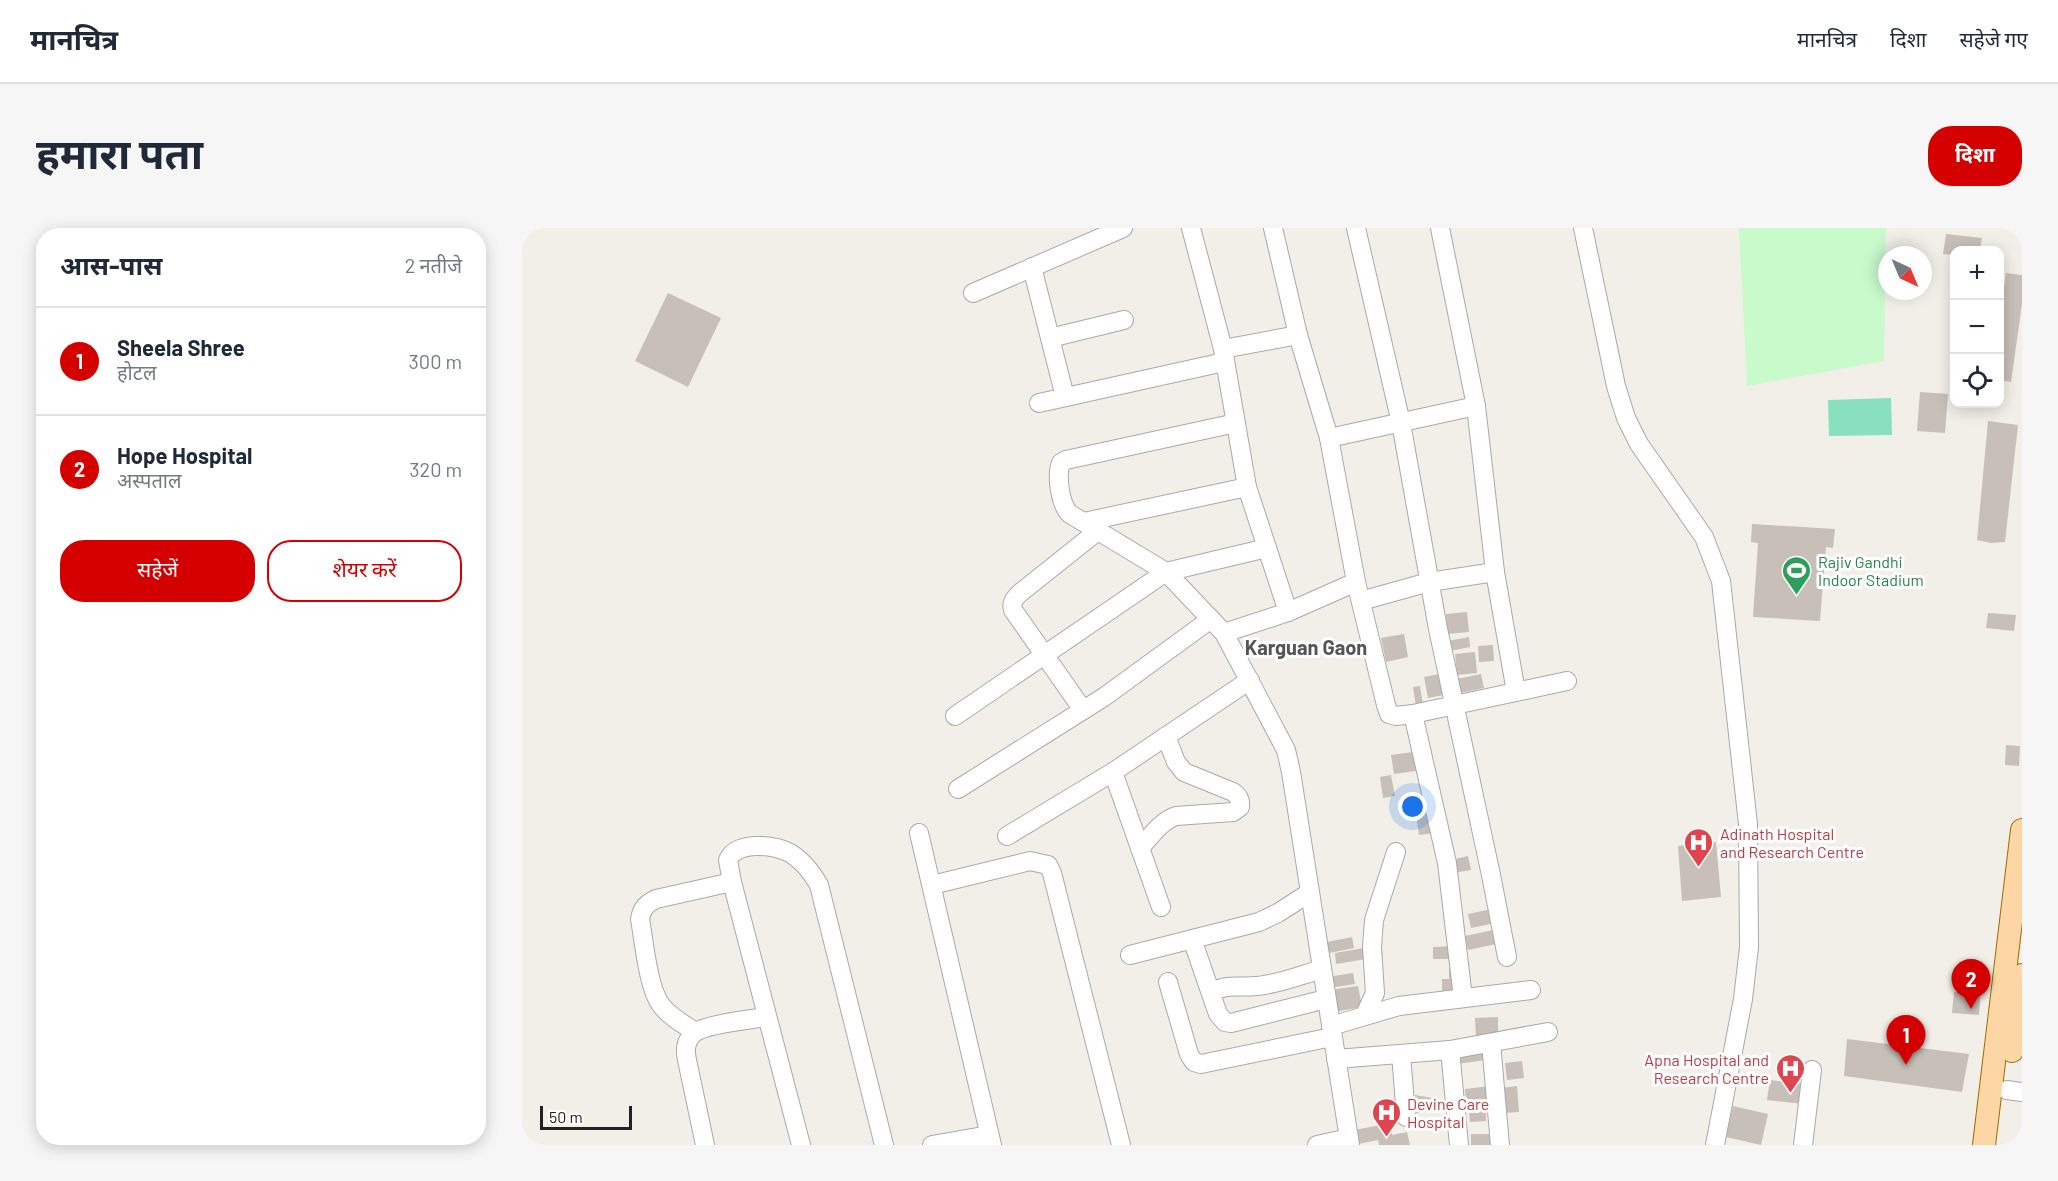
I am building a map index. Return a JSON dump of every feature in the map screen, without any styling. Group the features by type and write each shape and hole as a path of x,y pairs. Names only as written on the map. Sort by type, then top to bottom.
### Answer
{"main road":[{"path":"1984,1145 2022,830"},
{"path":"2000,1145 2014,1091 2022,975"}],"street":[{"path":"973,293 1123,228"},
{"path":"1191,228 1223,356 1247,487 1288,612"},
{"path":"1273,228 1298,335 1329,438 1356,582 1389,714 1396,716 1413,714 1568,681"},
{"path":"1356,228 1401,423 1429,582 1507,957"},
{"path":"1440,228 1476,406 1496,572 1516,692"},
{"path":"1583,228 1616,386 1626,418 1639,444 1704,537 1721,581 1748,824 1749,947 1743,999 1715,1145"},
{"path":"1032,267 1065,397"},
{"path":"1050,338 1124,320"},
{"path":"1039,403 1298,335"},
{"path":"1329,438 1476,406"},
{"path":"1236,423 1061,463 1059,471 1066,510 1166,572 1224,633 1286,750 1349,1142 1317,1145"},
{"path":"1083,710 1043,656 1013,610 1012,605 1015,598 1091,526 1247,487"},
{"path":"956,716 1166,572 1267,548"},
{"path":"1361,601 1429,582 1496,572"},
{"path":"1224,633 1288,612 1356,582"},
{"path":"958,789 1083,710 1211,619"},
{"path":"1007,836 1113,772 1250,680"},
{"path":"1413,714 1447,863 1463,998"},
{"path":"1140,848 1160,825 1170,818 1233,812 1240,807 1238,795 1184,772 1176,762 1166,736"},
{"path":"1113,772 1161,907"},
{"path":"919,833 991,1140 932,1145"},
{"path":"801,1145 732,882 728,860 730,854 742,848 774,848 789,853 813,874 819,885 884,1145"},
{"path":"1365,1015 1375,993 1372,947 1374,920 1396,852"},
{"path":"932,885 1030,861 1048,865 1052,873 1121,1145"},
{"path":"694,1032 671,1016 660,1004 654,991 640,919 642,910 647,903 656,899 732,882"},
{"path":"1131,955 1259,922 1309,893"},
{"path":"1192,939 1218,1014 1226,1022 1231,1023 1326,999"},
{"path":"1210,992 1228,986 1258,986 1322,969"},
{"path":"1168,982 1189,1054 1194,1062 1201,1064 1210,1064 1332,1032 1365,1015 1398,1006 1532,990"},
{"path":"705,1145 685,1048 694,1032 766,1017"},
{"path":"1336,1059 1450,1050 1548,1032"},
{"path":"1491,1043 1500,1145"},
{"path":"1450,1050 1459,1145"},
{"path":"1401,1054 1406,1117"},
{"path":"1803,1145 1812,1070"}],"green space":[{"path":"1739,228 1886,228 1886,246 1878,246 1878,300 1885,300 1884,361 1747,386"},
{"path":"1891,398 1892,435 1829,436 1828,400"}],"building":[{"path":"1946,234 1982,238 1981,246 1950,246 1950,255 1943,254"},
{"path":"2006,273 2022,275 2022,304 2011,382 2004,381"},
{"path":"668,293 721,318 688,387 635,361"},
{"path":"1920,392 1948,394 1945,433 1917,431"},
{"path":"1988,421 2018,425 2005,542 1991,543 1977,540"},
{"path":"1752,524 1835,529 1833,548 1826,547 1820,621 1753,617 1758,543 1751,542"},
{"path":"1467,612 1469,632 1448,634 1446,614"},
{"path":"1988,613 2016,615 2014,631 1986,628"},
{"path":"1404,634 1408,657 1386,662 1381,638"},
{"path":"1469,637 1470,647 1450,651 1448,641"},
{"path":"1493,645 1494,661 1479,662 1478,646"},
{"path":"1475,652 1477,673 1457,675 1455,654"},
{"path":"1445,673 1449,694 1428,698 1424,677"},
{"path":"1481,674 1484,688 1460,693 1457,679"},
{"path":"1420,686 1423,705 1416,706 1413,687"},
{"path":"2006,745 2020,746 2019,766 2005,765"},
{"path":"1420,751 1423,770 1394,774 1391,755"},
{"path":"1391,775 1395,796 1383,798 1380,777"},
{"path":"1428,798 1434,833 1419,835 1414,801"},
{"path":"1716,842 1721,897 1682,901 1678,846"},
{"path":"1468,856 1471,870 1453,873 1451,860"},
{"path":"1492,909 1495,923 1471,928 1468,914"},
{"path":"1493,930 1496,944 1468,950 1465,936"},
{"path":"1352,937 1354,948 1324,954 1322,943"},
{"path":"1455,946 1455,959 1433,959 1433,947"},
{"path":"1364,948 1366,959 1336,964 1335,953"},
{"path":"1449,968 1458,968 1458,993 1442,993 1442,979 1449,979"},
{"path":"1968,972 1982,973 1979,1015 1952,1013 1954,992 1967,993"},
{"path":"1353,973 1355,984 1329,988 1327,977"},
{"path":"1358,986 1362,1007 1334,1012 1330,990"},
{"path":"1498,1017 1498,1038 1476,1039 1475,1018"},
{"path":"1847,1039 1969,1054 1962,1092 1844,1076"},
{"path":"1483,1049 1485,1060 1457,1064 1455,1054"},
{"path":"1522,1061 1524,1078 1507,1080 1505,1063"},
{"path":"1770,1080 1805,1084 1803,1104 1767,1100"},
{"path":"1490,1086 1491,1100 1466,1103 1465,1089"},
{"path":"1517,1086 1519,1112 1503,1113 1501,1088"},
{"path":"1415,1095 1433,1098 1431,1111 1413,1114"},
{"path":"1733,1106 1768,1114 1761,1145 1726,1137"},
{"path":"1486,1111 1486,1121 1470,1122 1469,1112"},
{"path":"1390,1123 1392,1135 1407,1132 1410,1145 1379,1145 1378,1140 1358,1144 1355,1130"},
{"path":"1471,1134 1497,1134 1497,1145 1471,1145"}],"place":[{"name":"Rajiv Gandhi Indoor Stadium","path":"1797,596"},
{"name":"Adinath Hospital and Research Centre","path":"1699,868"},
{"name":"Hope Hospital","path":"1971,1009"},
{"name":"Sheela Shree","path":"1906,1065"},
{"name":"Apna Hospital and Research Centre","path":"1790,1094"},
{"name":"Devine Care Hospital","path":"1386,1138"}],"district":[{"name":"Karguan Gaon","path":"1306,647"}]}
